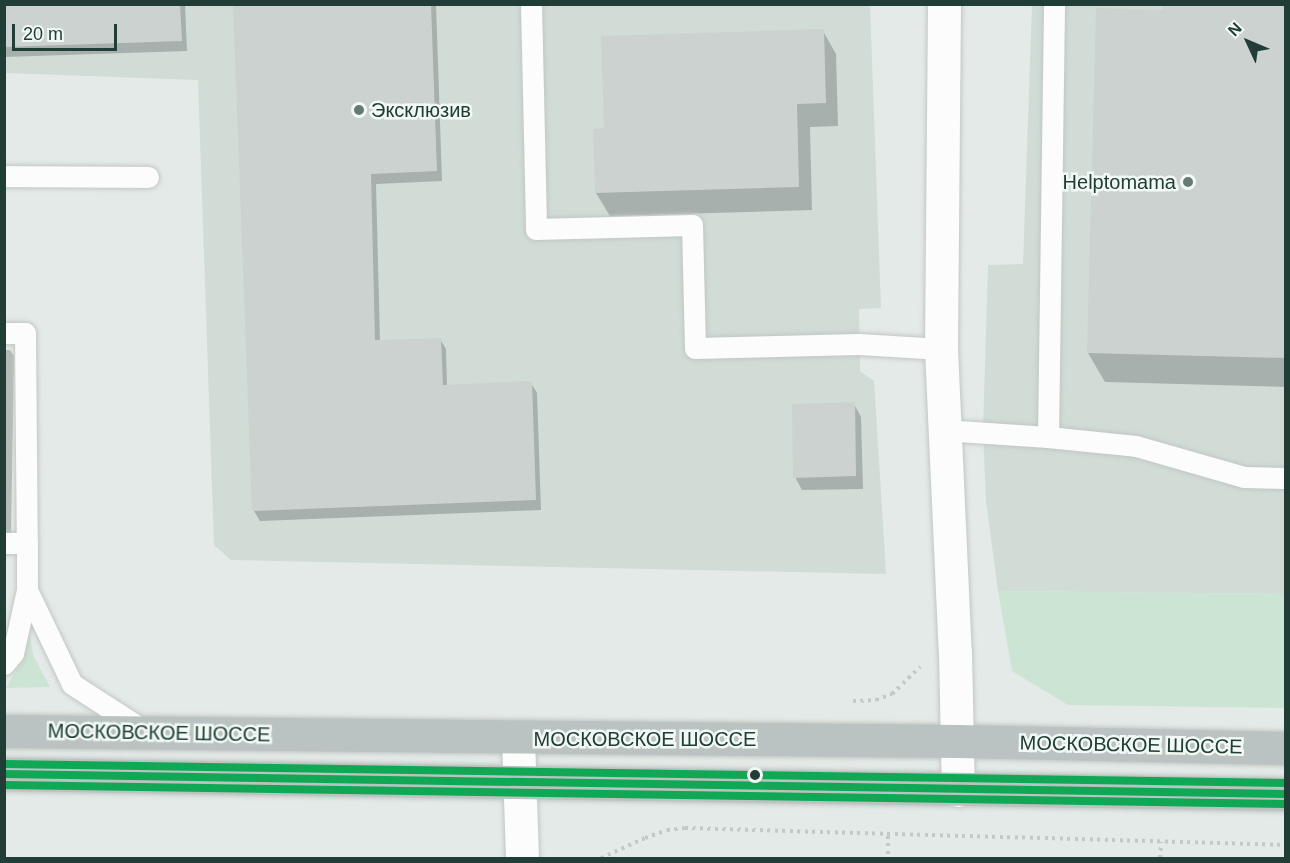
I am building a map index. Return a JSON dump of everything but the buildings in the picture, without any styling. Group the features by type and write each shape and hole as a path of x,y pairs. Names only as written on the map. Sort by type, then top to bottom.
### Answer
{"highway":[{"name":"МОСКОВСКОЕ ШОССЕ","path":"4,731 957,741 1286,748"},
{"path":"4,774 1286,794"}],"street":[{"path":"944,4 941,349 943,430 956,652 958,790"},
{"path":"518,737 522,858"}],"lane":[{"path":"531,4 536,229 692,225 695,348 859,344 941,349"},
{"path":"1048,436 1054,4"},
{"path":"4,176 148,177"},
{"path":"4,333 25,333 27,543 27,590 14,653 4,664"},
{"path":"943,430 1048,436 1136,446 1244,477 1286,478"},
{"path":"4,543 27,543"},
{"path":"27,590 72,684 147,732"}],"path":[{"path":"852,701 876,700 892,694 919,669 922,661"},
{"path":"601,858 667,830 685,828 888,836 1286,845"},
{"path":"888,836 888,858"},
{"path":"1160,858 1161,842"}],"shaded area":[{"path":"5,5 870,5 881,308 859,309 860,371 874,381 886,574 231,560 214,545 198,80 5,73"},
{"path":"1032,5 1285,5 1285,594 998,591 986,501 983,432 988,265 1023,264"}],"green space":[{"path":"998,591 1285,594 1285,708 1068,705 1012,671"},
{"path":"30,635 33,655 50,687 6,688 25,655"}],"transit line":[{"path":"4,764 1286,783"},
{"path":"4,774 1286,794"},
{"path":"4,785 1286,804"}],"place":[{"name":"Эксклюзив","path":"359,110"},
{"name":"Helptomama","path":"1188,182"}]}
